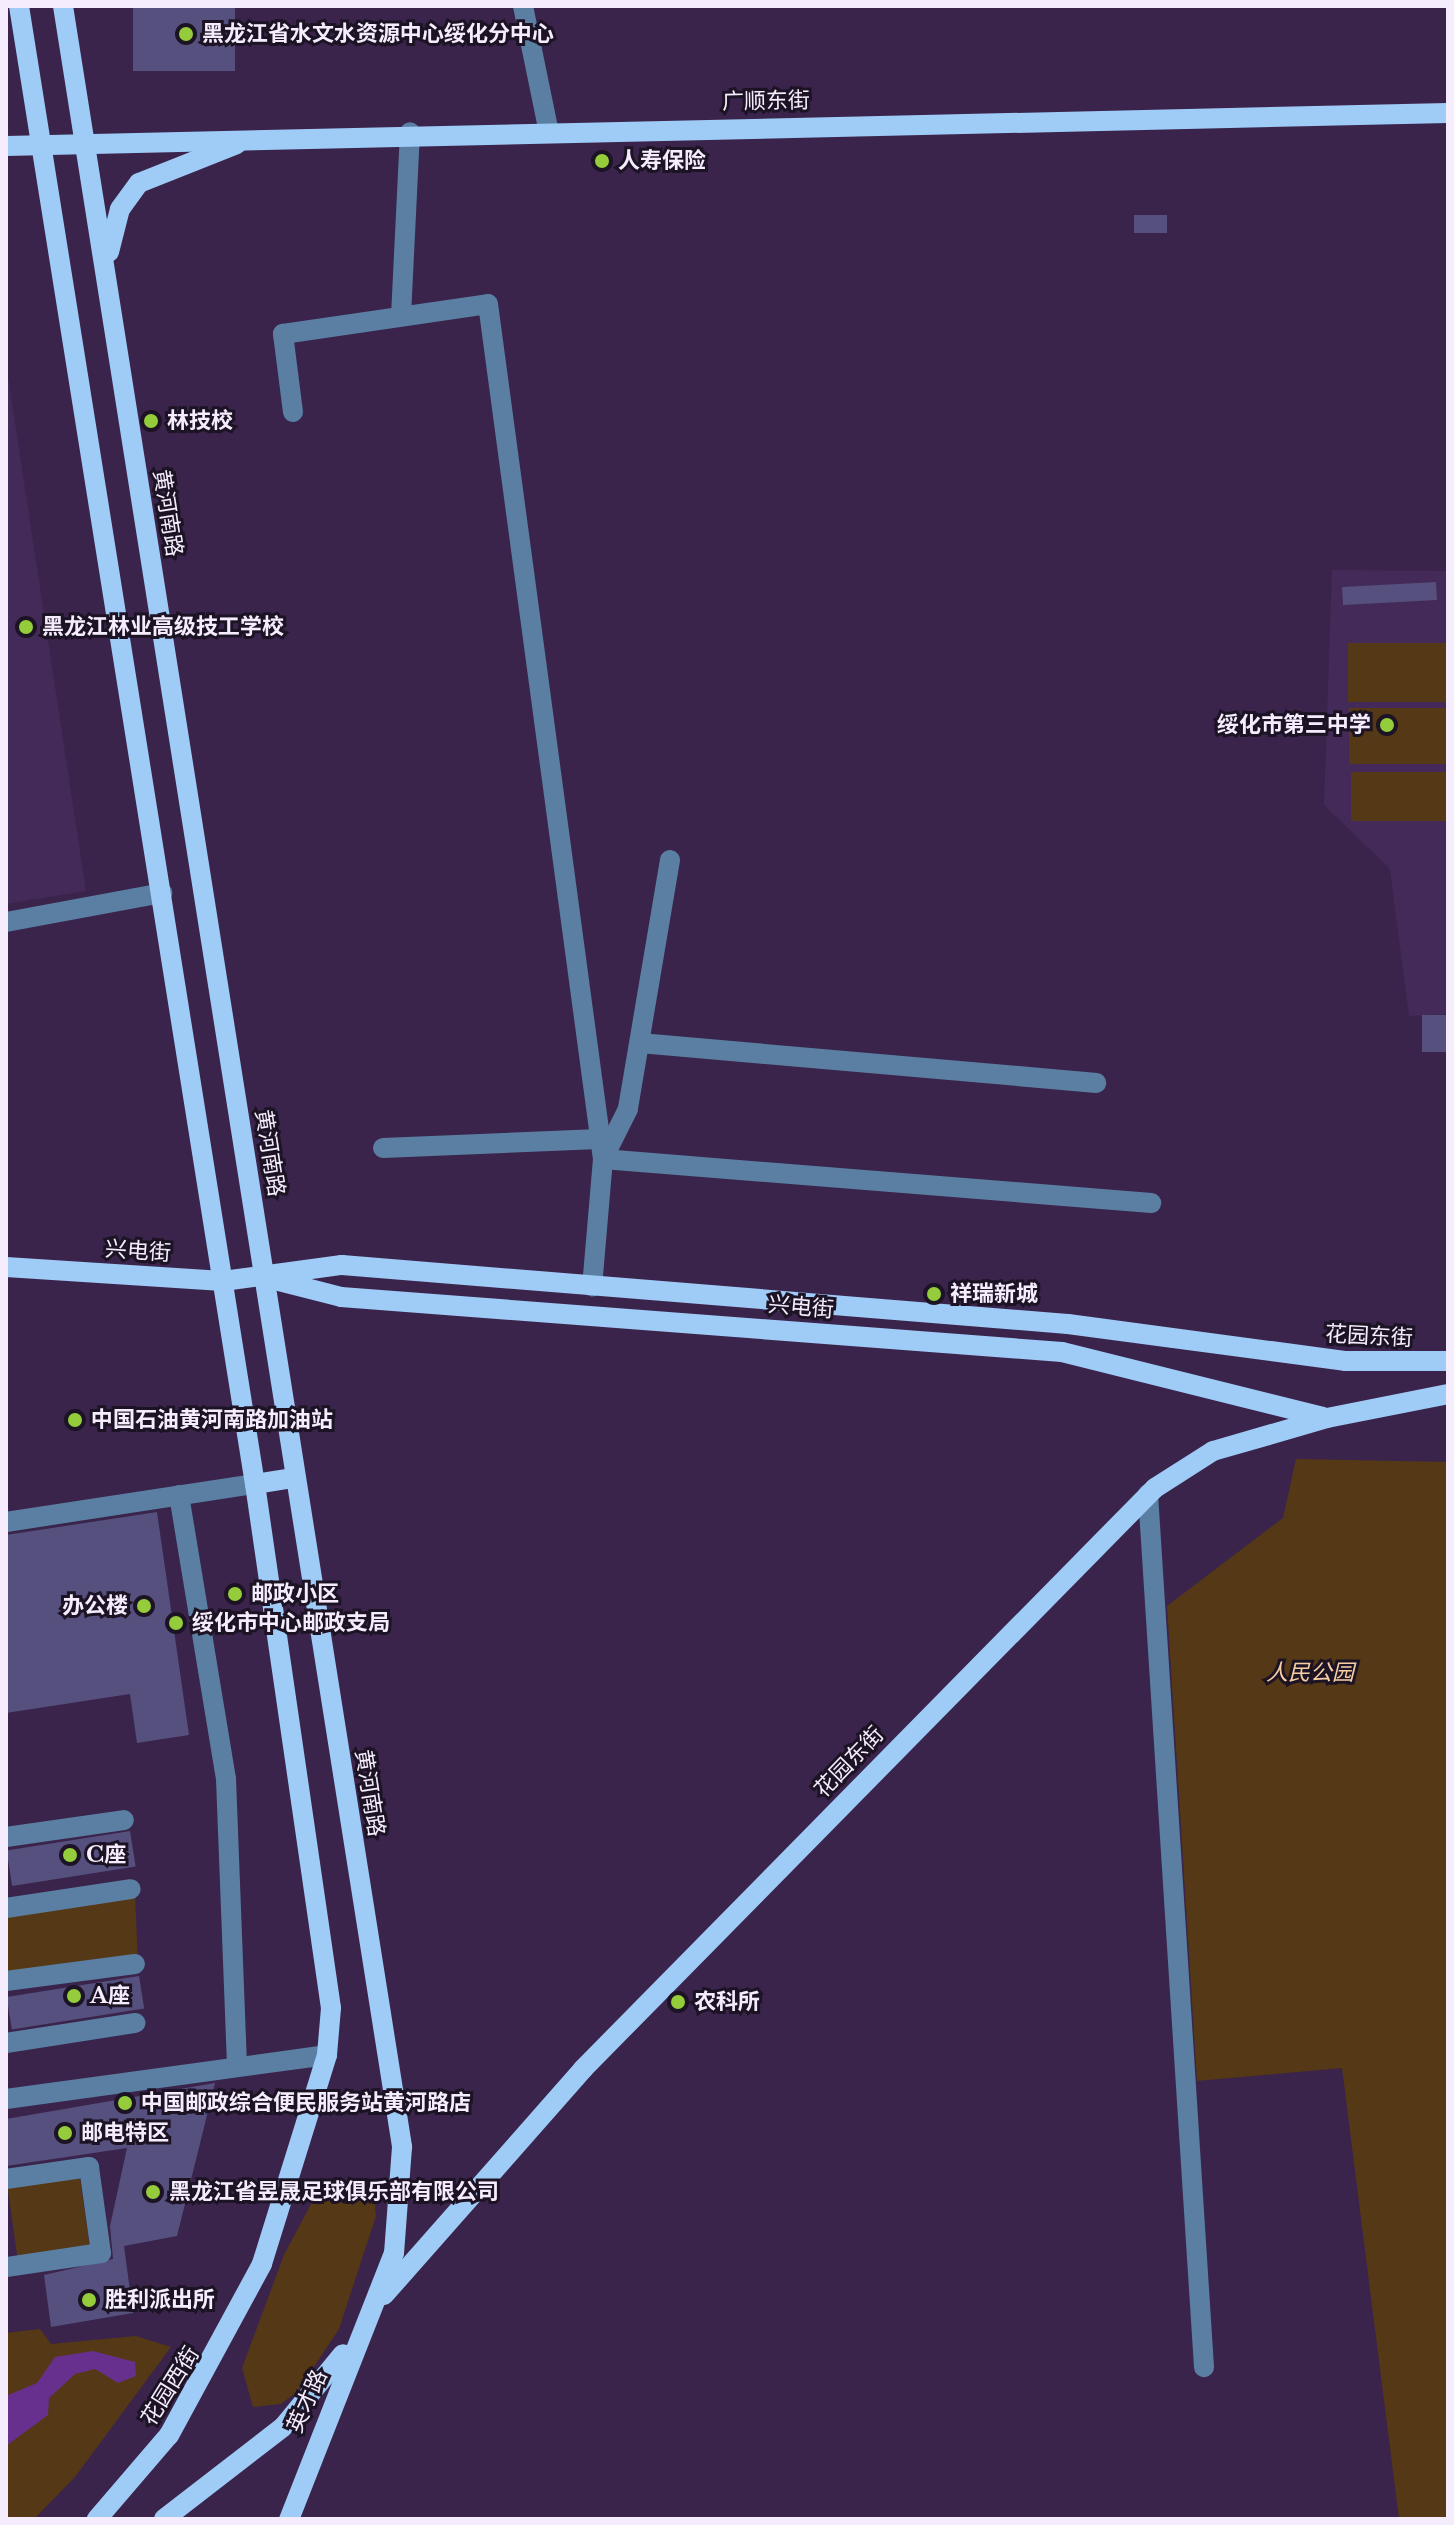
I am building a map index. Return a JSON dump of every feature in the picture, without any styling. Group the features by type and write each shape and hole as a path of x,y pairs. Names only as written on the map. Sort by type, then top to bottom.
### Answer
{"main road":[{"path":"19,6 255,1484 331,2008 327,2055"},
{"name":"黄河南路","path":"63,6 402,2147 396,2239 375,2306"},
{"name":"广顺东街","path":"6,146 548,128 1448,113"},
{"path":"105,276 112,228 139,183 176,163 264,136"},
{"name":"兴电街","path":"6,1267 223,1281 266,1278 342,1265 1068,1324 1240,1348"},
{"name":"兴电街","path":"266,1278 341,1297 1062,1352 1327,1418"},
{"path":"590,1314 592,1287"},
{"name":"花园东街","path":"1240,1348 1345,1361 1448,1361"},
{"name":"花园东街","path":"375,2306 583,2069 1148,1494 1213,1451 1327,1418 1448,1394"},
{"path":"255,1484 294,1478"},
{"name":"花园西街","path":"97,2519 130,2489 177,2422 262,2264 327,2055"},
{"path":"164,2519 319,2391 375,2306"},
{"name":"英才路","path":"289,2519 375,2306"}],"street":[{"path":"523,6 548,128"},
{"path":"401,316 410,132"},
{"path":"293,412 283,334 488,304 601,1149 592,1287"},
{"path":"601,1149 628,1109 670,860"},
{"path":"6,922 162,893"},
{"path":"640,1043 1096,1083"},
{"path":"383,1148 601,1149 1151,1203"},
{"path":"6,1522 255,1484"},
{"path":"1148,1494 1204,2367"},
{"path":"179,1495 228,1804 237,2063"},
{"path":"6,1837 124,1820"},
{"path":"6,1908 131,1889"},
{"path":"6,1981 135,1964"},
{"path":"6,2043 135,2023"},
{"path":"6,2099 237,2063 327,2055"},
{"path":"6,2179 89,2167 101,2253 6,2267"}],"shaded area":[{"name":"黑龙江林业高级技工学校","path":"6,363 86,891 6,904"},
{"name":"绥化市第三中学","path":"1332,570 1448,571 1448,1014 1409,1016 1390,869 1324,805"},
{"path":"93,2351 135,2362 136,2376 118,2383 95,2369 75,2374 49,2398 48,2415 6,2446 6,2396 37,2383 55,2357"}],"green space":[{"path":"1348,643 1448,643 1448,702 1348,702"},
{"path":"1349,708 1448,708 1448,764 1349,764"},
{"path":"1351,772 1448,772 1448,821 1351,821"},
{"name":"人民公园","path":"1296,1459 1448,1462 1448,2519 1399,2519 1342,2068 1197,2081 1167,1606 1283,1518"},
{"path":"135,1894 138,1963 6,1981 6,1916"},
{"path":"79,2171 90,2246 17,2256 7,2181"},
{"path":"348,2181 363,2183 374,2196 376,2216 339,2329 298,2391 281,2404 253,2407 242,2368 284,2255 311,2204"},
{"path":"40,2329 51,2344 136,2336 171,2347 75,2477 34,2519 6,2519 6,2333"}],"building":[{"name":"黑龙江省水文水资源中心绥化分中心","path":"133,6 235,6 235,71 133,71"},
{"path":"1134,215 1167,215 1167,233 1134,233"},
{"path":"1436,582 1437,600 1343,605 1342,587"},
{"path":"1422,1015 1448,1015 1448,1052 1422,1052"},
{"path":"157,1512 189,1735 137,1743 130,1694 6,1713 6,1535"},
{"name":"C座","path":"130,1831 136,1867 12,1886 7,1851"},
{"name":"A座","path":"139,1976 144,2009 12,2030 7,1997"},
{"path":"215,2083 177,2236 124,2246 133,2313 51,2327 44,2275 113,2259 110,2226 127,2148 6,2166 6,2119"}],"place":[{"name":"黑龙江省水文水资源中心绥化分中心","path":"186,34"},
{"name":"人寿保险","path":"602,161"},
{"name":"林技校","path":"151,421"},
{"name":"黑龙江林业高级技工学校","path":"26,627"},
{"name":"绥化市第三中学","path":"1387,725"},
{"name":"祥瑞新城","path":"934,1294"},
{"name":"中国石油黄河南路加油站","path":"75,1420"},
{"name":"邮政小区","path":"235,1594"},
{"name":"办公楼","path":"144,1606"},
{"name":"绥化市中心邮政支局","path":"176,1623"},
{"name":"C座","path":"70,1855"},
{"name":"A座","path":"74,1996"},
{"name":"农科所","path":"678,2002"},
{"name":"中国邮政综合便民服务站黄河路店","path":"125,2103"},
{"name":"邮电特区","path":"65,2133"},
{"name":"黑龙江省昱晟足球俱乐部有限公司","path":"153,2192"},
{"name":"胜利派出所","path":"89,2300"}]}
